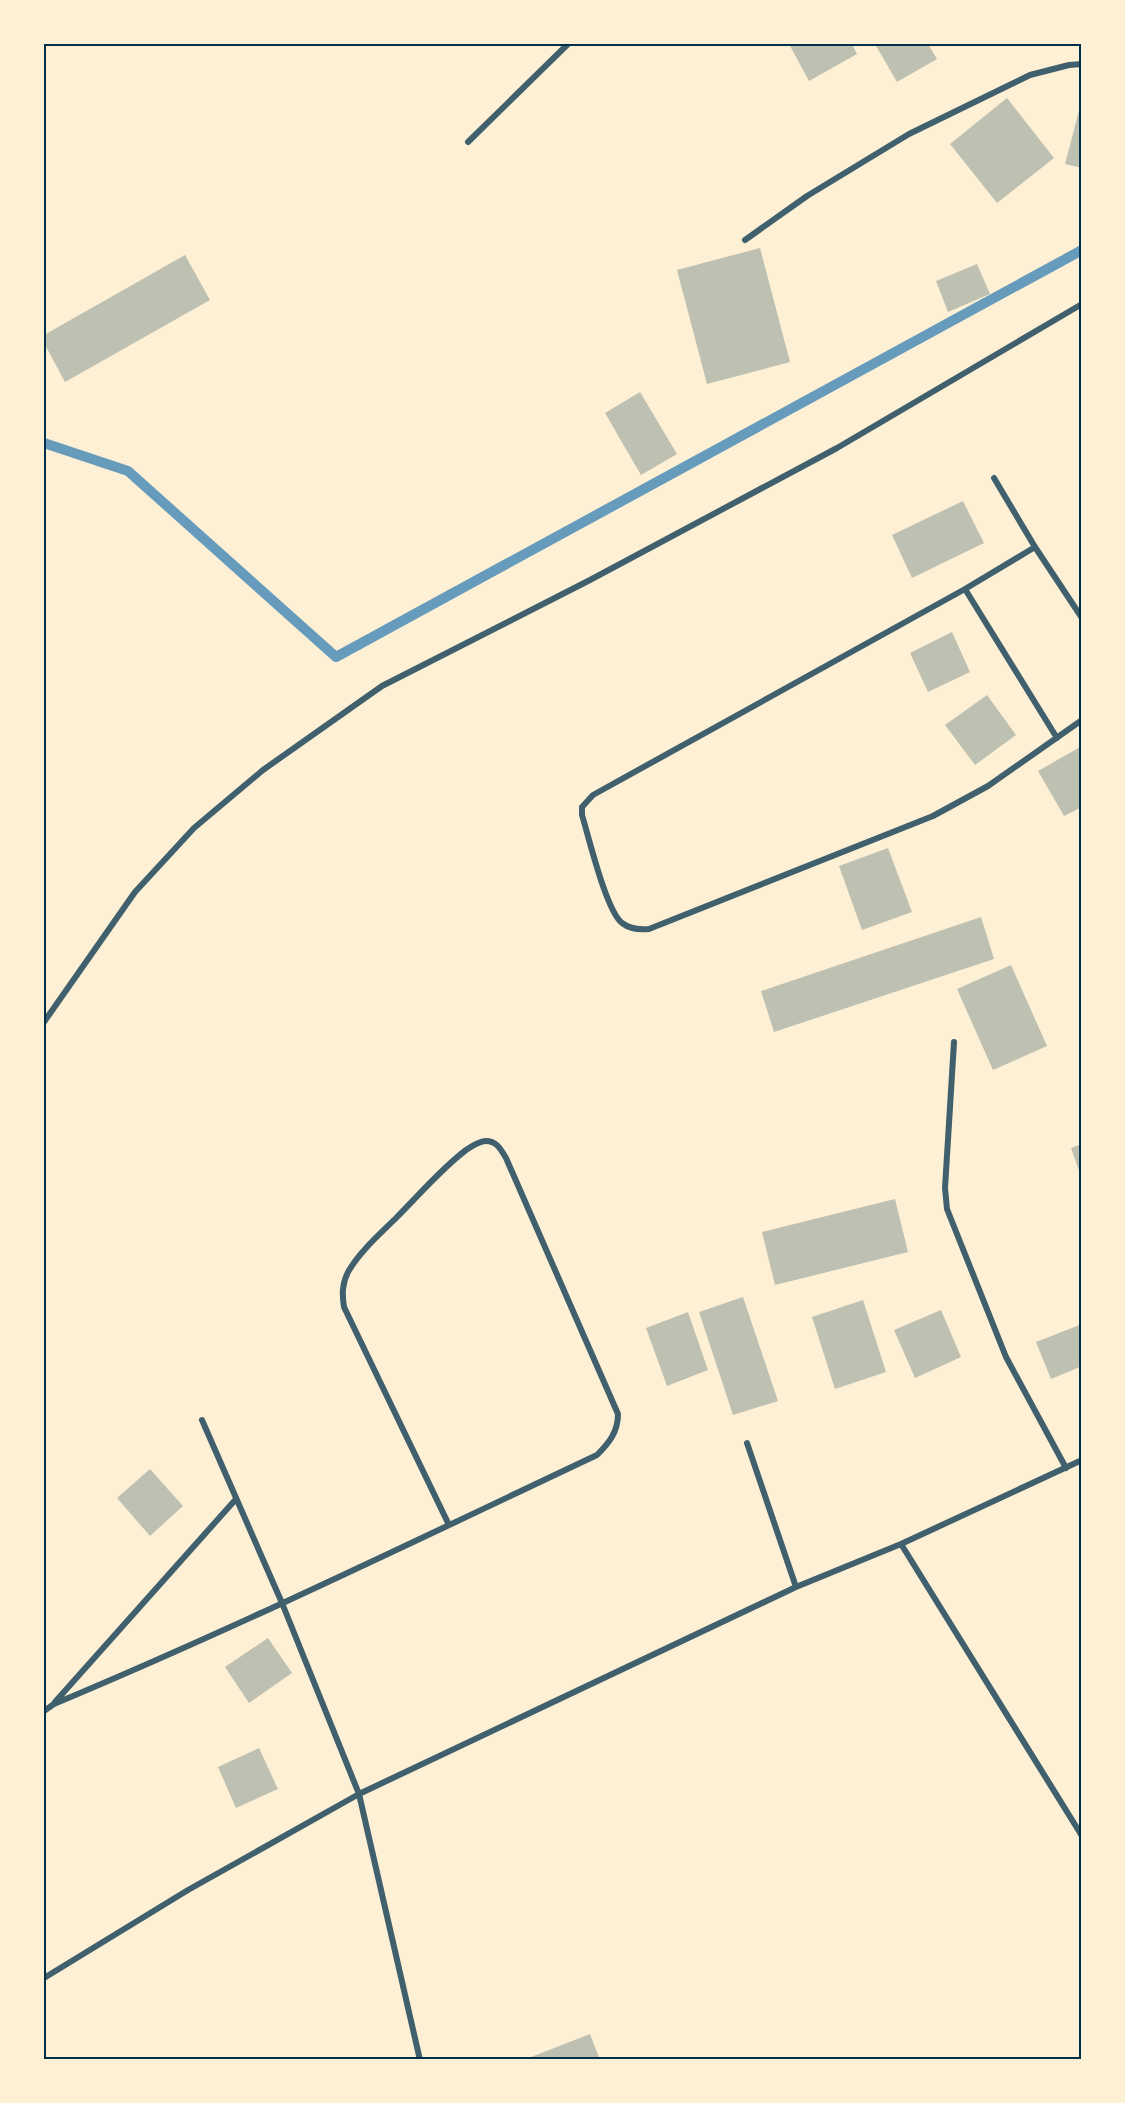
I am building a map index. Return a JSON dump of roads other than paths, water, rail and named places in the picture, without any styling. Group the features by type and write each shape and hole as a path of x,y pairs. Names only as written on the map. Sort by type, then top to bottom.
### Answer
{"street":[{"path":"468,142 568,44"},
{"path":"745,240 807,196 909,134 1030,75 1082,64"},
{"path":"44,1022 135,892 194,828 263,770 382,686 590,580 837,448 1082,304"},
{"path":"994,478 1035,547 1082,618"},
{"path":"1035,547 965,589 588,798 582,807 582,815 612,910 623,924 632,928 649,929 933,816 988,786 1082,720"},
{"path":"965,589 1057,738"},
{"path":"954,1042 945,1188 947,1209 1006,1357 1066,1468"},
{"path":"44,1711 54,1704 149,1664 282,1603 449,1525 597,1455 612,1439 618,1425 618,1414 506,1158 497,1145 490,1141 478,1143 466,1150 430,1183 349,1270 342,1293 344,1308 449,1525"},
{"path":"202,1420 282,1603 359,1794 420,2060"},
{"path":"747,1443 796,1587"},
{"path":"44,1978 188,1890 359,1794 796,1587 901,1544 1082,1460"},
{"path":"54,1704 236,1498"},
{"path":"901,1544 1082,1836"}],"waterway":[{"path":"44,443 128,471 336,657 1082,250"}]}
